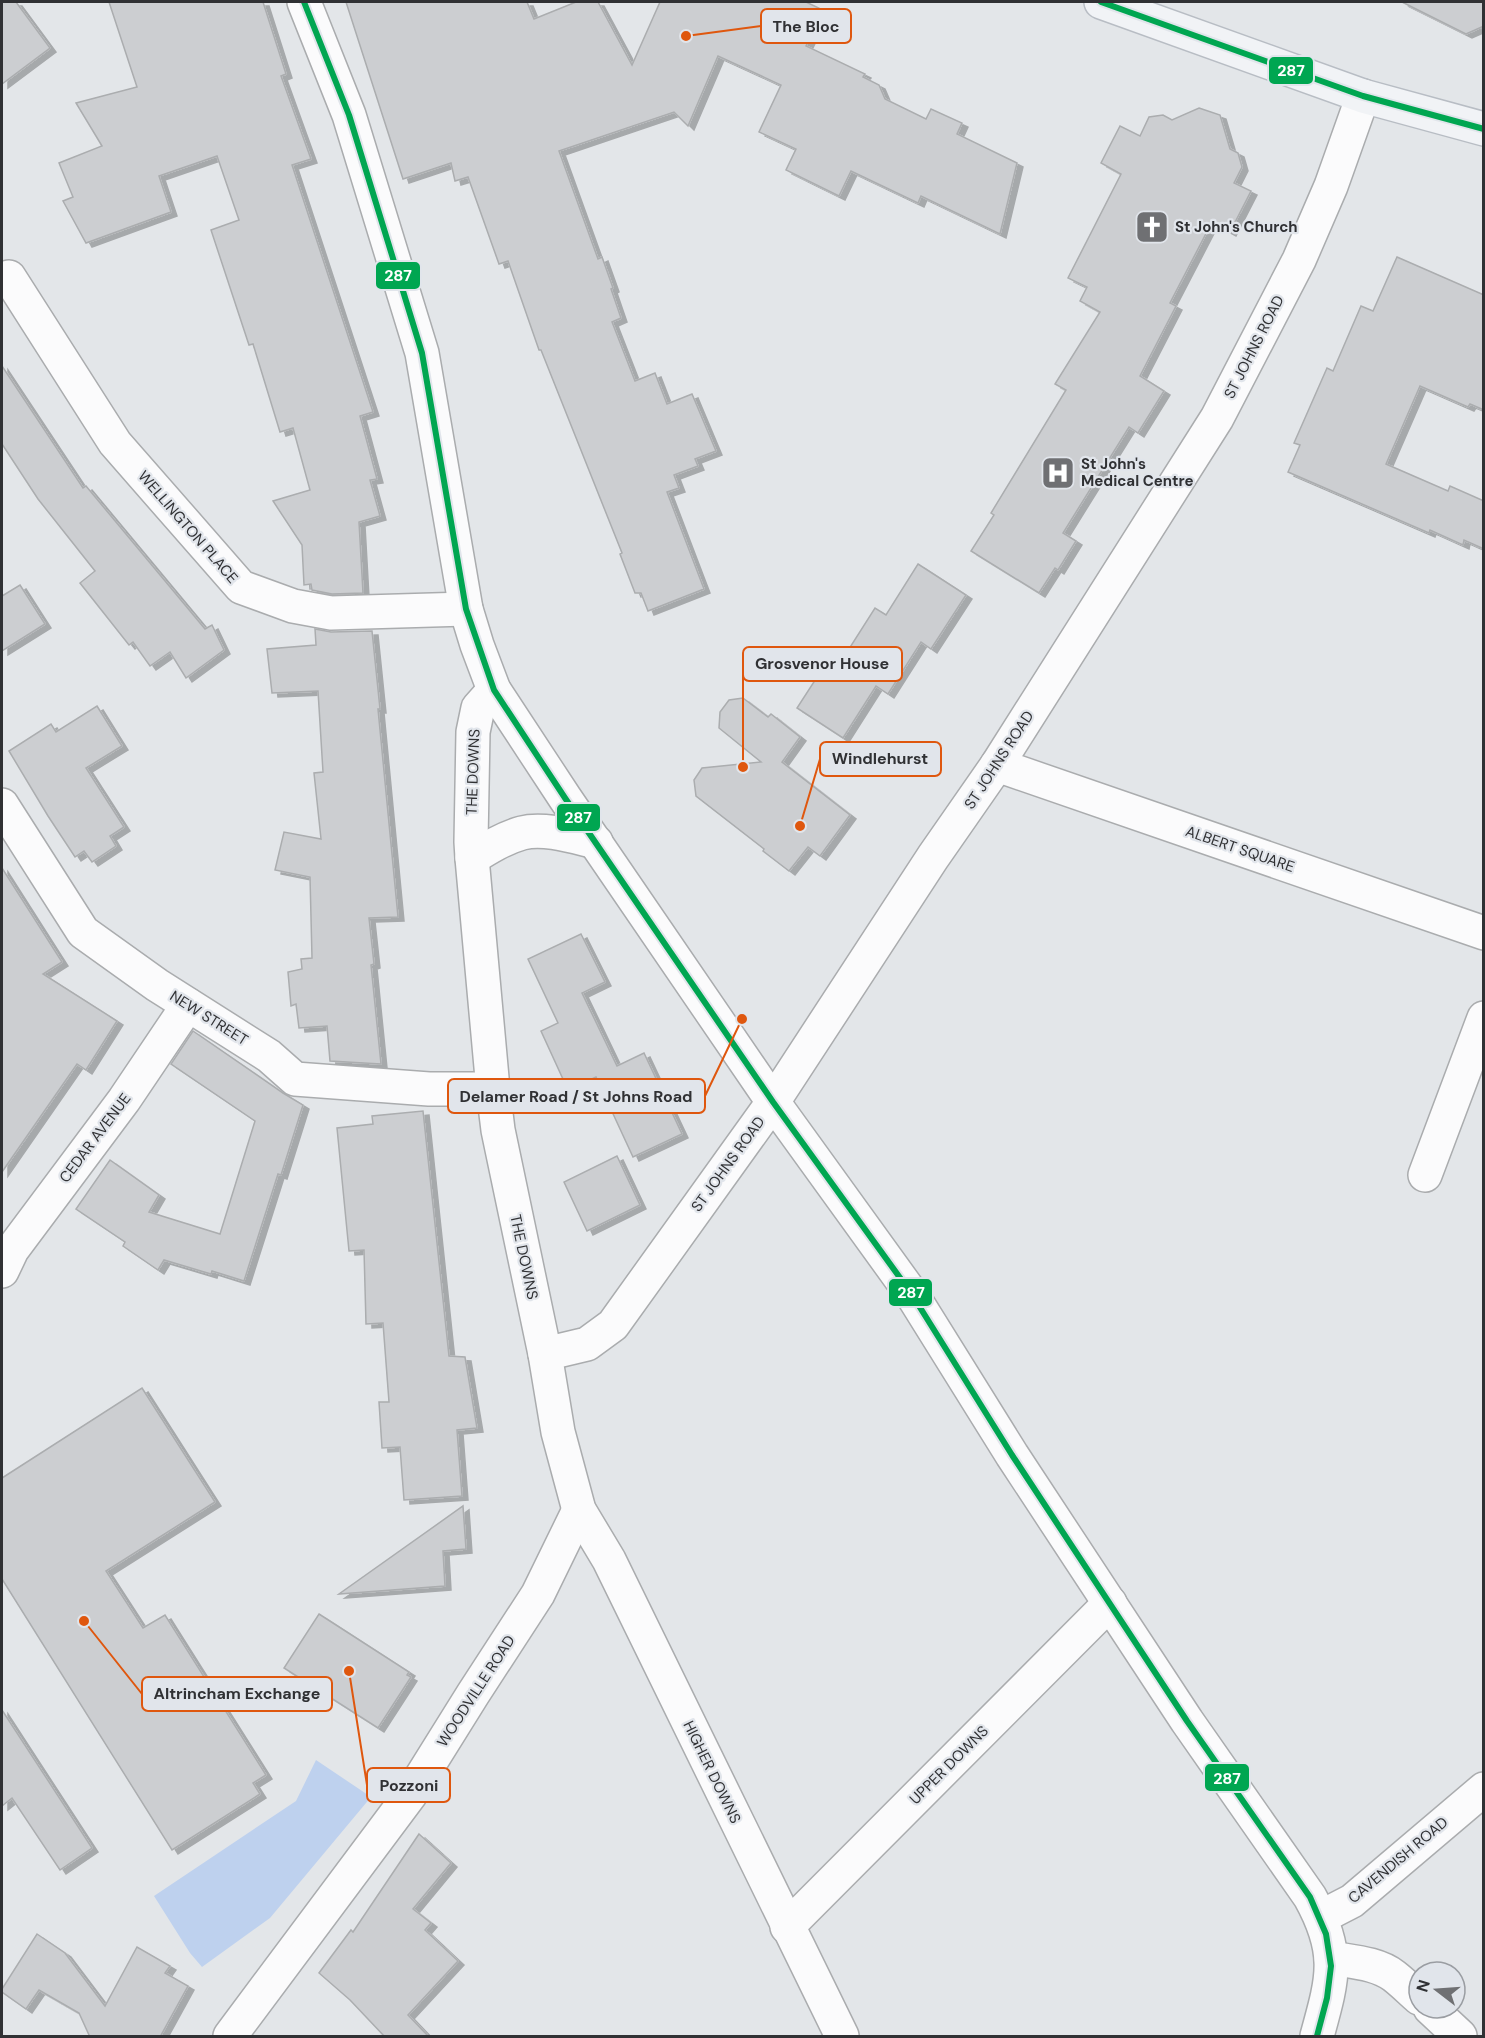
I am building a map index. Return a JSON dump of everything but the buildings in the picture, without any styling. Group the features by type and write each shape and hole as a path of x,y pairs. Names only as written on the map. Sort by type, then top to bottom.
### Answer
{"main road":[{"path":"1101,2 1363,96 1484,129"}],"street":[{"path":"304,2 349,115 422,353 466,609 494,690 773,1102 911,1293 1012,1455 1187,1721 1310,1897 1330,1941 1331,1958 1329,1993 1317,2037"},
{"name":"ST JOHNS ROAD","path":"544,1354 587,1344 613,1325 773,1102 933,857 997,765 1217,418 1299,260 1331,186 1363,96"},
{"name":"WELLINGTON PLACE","path":"9,278 115,443 241,587 293,606 331,613 466,609"},
{"name":"THE DOWNS","path":"494,690 478,708 473,732 471,842 493,1089 501,1141 558,1432 579,1510"},
{"name":"ALBERT SQUARE","path":"997,765 1484,933"},
{"name":"NEW STREET","path":"2,805 83,932 188,1005 270,1056 295,1079 429,1089 493,1089"},
{"path":"472,858 501,841 525,832 558,833 596,842"},
{"name":"CEDAR AVENUE","path":"2,1272 12,1250 23,1234 124,1100 188,1005"},
{"path":"1425,1175 1484,1018"},
{"name":"HIGHER DOWNS","path":"579,1510 609,1560 842,2037"},
{"name":"WOODVILLE ROAD","path":"230,2037 410,1795 472,1694 538,1594 579,1510"},
{"name":"UPPER DOWNS","path":"788,1927 1110,1603"},
{"name":"CAVENDISH ROAD","path":"1321,1917 1352,1901 1484,1788"},
{"path":"1331,1958 1383,1969 1407,1987"},
{"path":"1442,2020 1460,2037"}],"shaded area":[{"path":"316,1760 371,1797 270,1918 202,1967 190,1953 154,1896 296,1801"}],"transit line":[{"name":"287","path":"304,2 349,115 422,353 466,609 494,690 773,1102 911,1293 1012,1455 1187,1721 1310,1897 1326,1934 1331,1966 1327,1998 1317,2036"},
{"name":"287","path":"1101,2 1363,96 1484,129"}],"place":[{"name":"The Bloc","path":"686,36"},
{"name":"St John's Church","path":"1152,227"},
{"name":"St John's Medical Centre","path":"1058,473"},
{"name":"Grosvenor House","path":"743,767"},
{"name":"Windlehurst","path":"800,826"},
{"name":"Delamer Road / St Johns Road","path":"742,1019"},
{"name":"Altrincham Exchange","path":"84,1621"},
{"name":"Pozzoni","path":"349,1671"}]}
